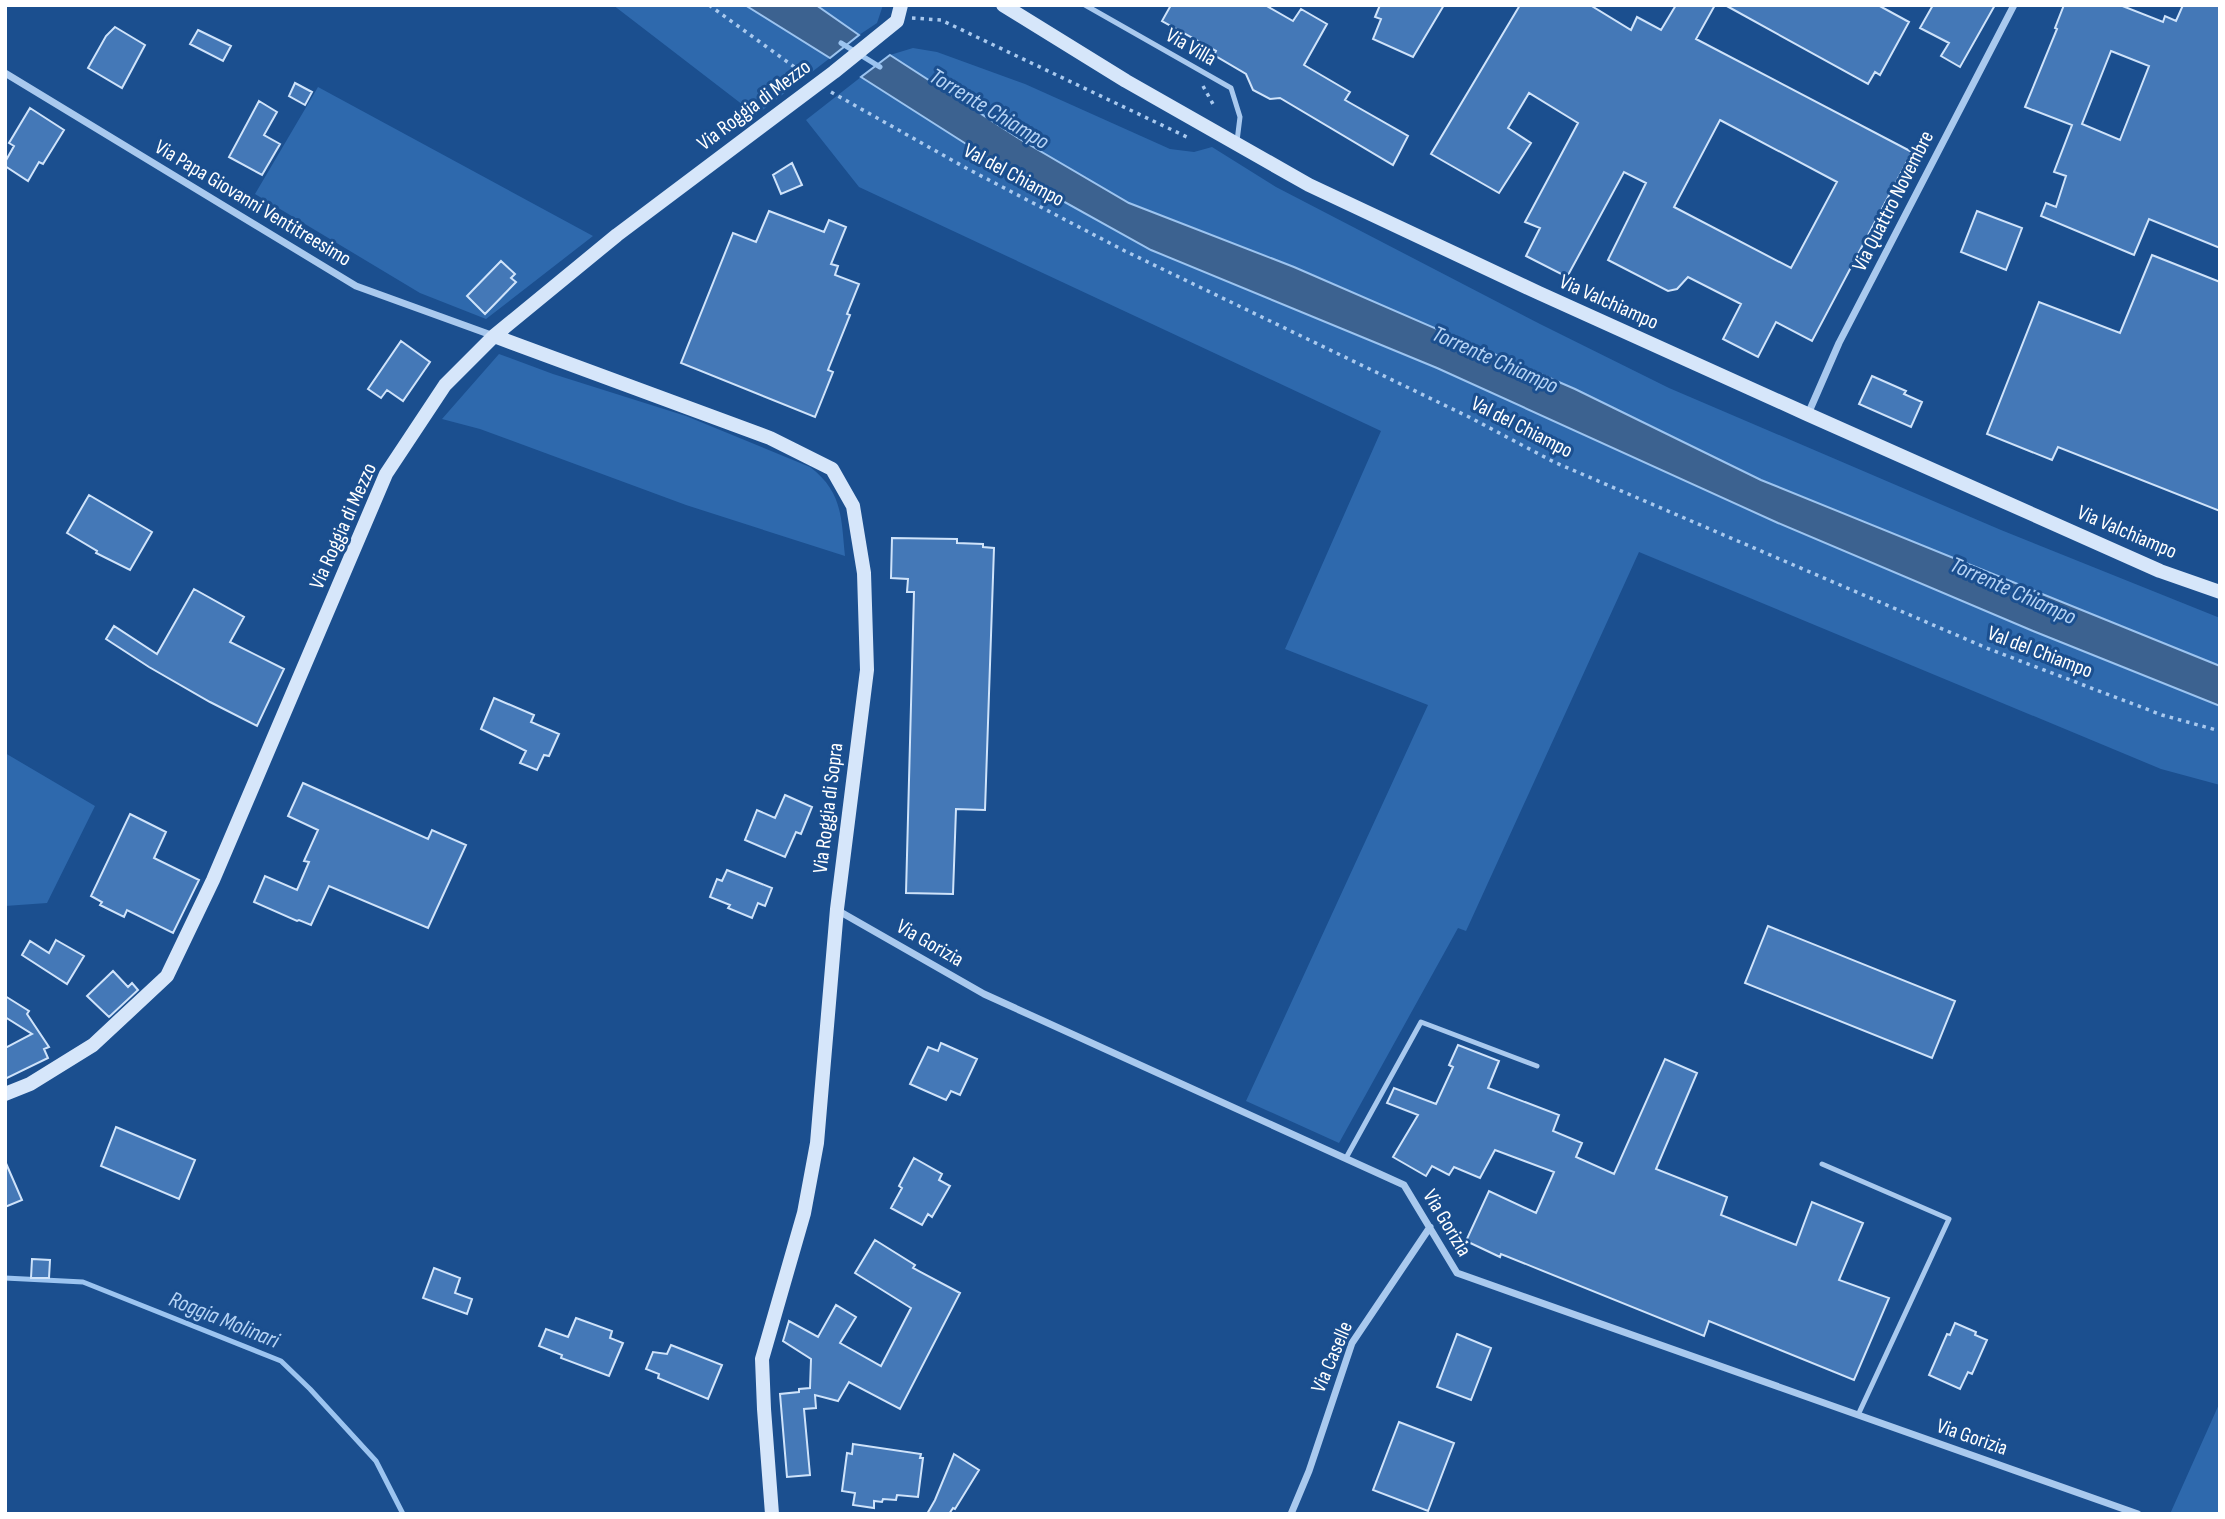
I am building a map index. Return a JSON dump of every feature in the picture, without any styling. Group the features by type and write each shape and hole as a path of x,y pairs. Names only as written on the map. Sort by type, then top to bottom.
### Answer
{"street":[{"path":"897,21 901,5"},
{"name":"Via Valchiampo","path":"1003,5 1126,80 1309,185 1807,414 2160,570 2220,592"},
{"name":"Via Quattro Novembre","path":"1807,414 1839,343 2014,5"},
{"name":"Via Roggia di Mezzo","path":"5,1094 30,1084 93,1045 167,976 213,880 386,474 445,385 494,336 617,235 834,72 897,21"},
{"name":"Via Papa Giovanni Ventitreesimo","path":"5,73 356,286 494,336"},
{"name":"Via Roggia di Sopra","path":"494,336 770,438 832,470 853,506 864,573 867,670 837,909 817,1143 804,1213 762,1359 772,1514"},
{"name":"Via Gorizia","path":"837,909 984,994 1404,1185 1457,1273 2138,1514"},
{"name":"Via Caselle","path":"1291,1514 1309,1471 1352,1343 1430,1227"}],"lane":[{"name":"Via Villa","path":"1085,5 1231,89 1240,117 1237,144"},
{"path":"1346,1158 1421,1022 1537,1066"},
{"path":"1822,1164 1949,1219 1858,1415"}],"path":[{"path":"709,5 807,76"},
{"path":"897,21 916,17 941,20 1192,139"},
{"name":"Val del Chiampo","path":"835,93 966,168 1125,251 1469,417 1554,462 1989,649 2162,715 2220,731"}],"shaded area":[{"path":"613,5 745,5 830,58 756,115"},
{"path":"816,5 883,5 877,23 859,35"},
{"path":"913,48 937,52 1025,84 1170,149 1194,152 1212,147 1276,187 1669,388 2001,530 2220,618 2220,666 1761,480 1575,389 1294,267 1129,203 1023,141 890,55"},
{"path":"861,77 1007,170 1151,250 1438,368 1778,523 2033,631 2220,706 2220,785 2161,769 1639,552 1466,931 1458,928 1339,1143 1246,1101 1428,705 1285,649 1381,431 859,187 806,120"},
{"path":"318,87 593,236 486,319 420,293 255,194"},
{"path":"499,354 686,416 810,467 821,476 835,496 841,518 845,556 686,505 480,429 442,419"},
{"path":"5,753 95,806 47,903 5,906"},
{"path":"2220,1402 2220,1514 2170,1514"}],"water":[{"path":"745,5 816,5 859,35 830,58"},
{"path":"890,55 1023,141 1129,203 1294,267 1575,389 1761,480 2220,666 2220,706 2033,631 1778,523 1437,368 1151,250 1007,170 861,77"}],"building":[{"path":"1171,5 1265,5 1293,21 1301,9 1327,24 1304,65 1350,92 1345,100 1408,136 1393,165 1280,98 1270,99 1253,90 1246,74 1214,55 1216,51 1162,21"},
{"path":"1380,5 1444,5 1413,57 1373,39 1381,19 1375,17"},
{"path":"1520,5 1590,5 1631,30 1637,17 1661,30 1676,5 1715,5 1696,39 1912,152 1812,341 1776,322 1758,357 1723,339 1741,304 1688,277 1677,289 1668,291 1608,260 1646,183 1624,172 1567,277 1526,256 1540,228 1525,222 1578,123 1529,93 1508,128 1531,143 1499,193 1431,154","holes":["1720,120 1837,182 1791,268 1674,207"]},
{"path":"1725,5 1878,5 1909,22 1880,75 1875,72 1868,84"},
{"path":"1933,5 1995,5 1960,67 1941,56 1949,43 1920,28"},
{"path":"2064,5 2120,5 2163,22 2165,16 2176,21 2183,5 2220,5 2220,248 2149,219 2134,255 2041,216 2046,203 2056,207 2066,176 2054,172 2072,125 2025,107 2057,29 2055,28","holes":["2111,51 2149,66 2120,140 2082,124"]},
{"path":"115,27 145,45 122,88 88,68 106,36"},
{"path":"198,30 231,46 223,61 190,44"},
{"path":"295,83 312,92 305,105 289,96"},
{"path":"259,101 277,112 264,135 280,144 262,175 229,157"},
{"path":"30,108 64,130 43,164 39,162 28,181 5,166 5,162 14,146 9,143"},
{"path":"792,163 802,185 781,194 773,175"},
{"path":"769,211 824,232 829,220 846,227 831,264 838,266 835,275 859,284 828,370 833,372 815,417 681,363 733,233 756,242"},
{"path":"1977,211 2022,228 2006,270 1961,252"},
{"path":"2152,255 2220,282 2220,511 2058,447 2052,460 1987,434 2039,302 2120,333"},
{"path":"501,261 515,274 511,278 516,282 485,314 467,296"},
{"path":"401,341 430,362 403,401 387,390 381,398 368,389"},
{"path":"1872,376 1906,391 1904,394 1922,402 1911,427 1859,404"},
{"path":"89,495 152,532 130,570 96,553 97,551 67,533"},
{"path":"892,538 957,539 957,543 983,544 983,547 994,548 985,810 956,809 953,894 906,893 914,592 907,592 908,579 891,578"},
{"path":"194,589 244,617 230,642 284,669 257,726 149,667 106,639 114,626 157,654"},
{"path":"494,698 534,715 531,722 559,734 549,756 544,755 537,770 520,763 526,751 481,729"},
{"path":"303,783 428,839 432,830 466,845 428,928 329,886 311,925 254,902 265,876 297,890 309,862 304,861 318,830 288,816"},
{"path":"785,795 812,807 801,834 796,832 785,857 745,840 757,810 775,818"},
{"path":"130,814 166,832 154,858 199,880 173,933 127,910 124,917 100,905 102,902 91,896"},
{"path":"727,870 772,888 765,906 758,903 752,918 710,897 717,879 722,881"},
{"path":"1768,926 1955,1001 1932,1058 1745,983"},
{"path":"56,940 84,956 67,984 22,955 30,941 49,953"},
{"path":"113,971 128,987 132,983 138,990 109,1017 87,996"},
{"path":"5,996 29,1011 27,1014 49,1047 44,1049 48,1058 5,1079 5,1048 32,1034 5,1017"},
{"path":"941,1043 977,1059 960,1095 951,1091 946,1100 910,1084 928,1047 938,1051"},
{"path":"1458,1045 1499,1061 1488,1088 1559,1115 1553,1131 1582,1143 1576,1157 1614,1174 1665,1059 1697,1073 1656,1169 1727,1197 1721,1215 1796,1245 1812,1202 1863,1223 1839,1280 1889,1298 1854,1380 1709,1321 1704,1336 1501,1254 1500,1257 1466,1241 1489,1191 1536,1213 1554,1172 1495,1150 1480,1178 1454,1167 1449,1175 1432,1166 1426,1176 1393,1157 1418,1115 1387,1103 1394,1088 1436,1104 1453,1067 1449,1065"},
{"path":"116,1127 195,1160 179,1199 101,1166"},
{"path":"914,1158 942,1174 939,1180 950,1186 932,1217 928,1214 922,1225 891,1208"},
{"path":"5,1161 22,1200 5,1207"},
{"path":"875,1240 915,1265 913,1268 960,1293 900,1409 849,1382 838,1401 815,1395 816,1408 804,1409 810,1475 787,1477 780,1394 810,1388 811,1359 783,1341 789,1321 818,1337 836,1305 856,1317 840,1343 881,1366 911,1308 855,1273"},
{"path":"32,1259 50,1260 49,1278 31,1278"},
{"path":"434,1268 460,1278 455,1293 472,1299 467,1314 423,1298"},
{"path":"576,1318 612,1331 610,1338 623,1343 609,1376 561,1358 562,1355 539,1346 546,1329 568,1337"},
{"path":"1955,1323 1987,1340 1972,1374 1968,1372 1960,1389 1929,1375 1947,1334 1950,1335"},
{"path":"1457,1334 1491,1348 1471,1400 1437,1387"},
{"path":"671,1345 722,1365 708,1399 658,1378 659,1374 646,1369 653,1352 667,1354"},
{"path":"1399,1422 1454,1443 1428,1511 1373,1490"},
{"path":"853,1444 921,1454 920,1458 923,1458 918,1497 897,1495 896,1500 874,1501 874,1508 853,1505 855,1493 842,1491 847,1453 852,1454"},
{"path":"954,1454 979,1470 955,1509 949,1514 927,1514 935,1500"}],"waterway":[{"name":"Torrente Chiampo","path":"841,43 880,67"},
{"name":"Roggia Molinari","path":"5,1278 83,1282 281,1361 376,1461 403,1514"}]}
